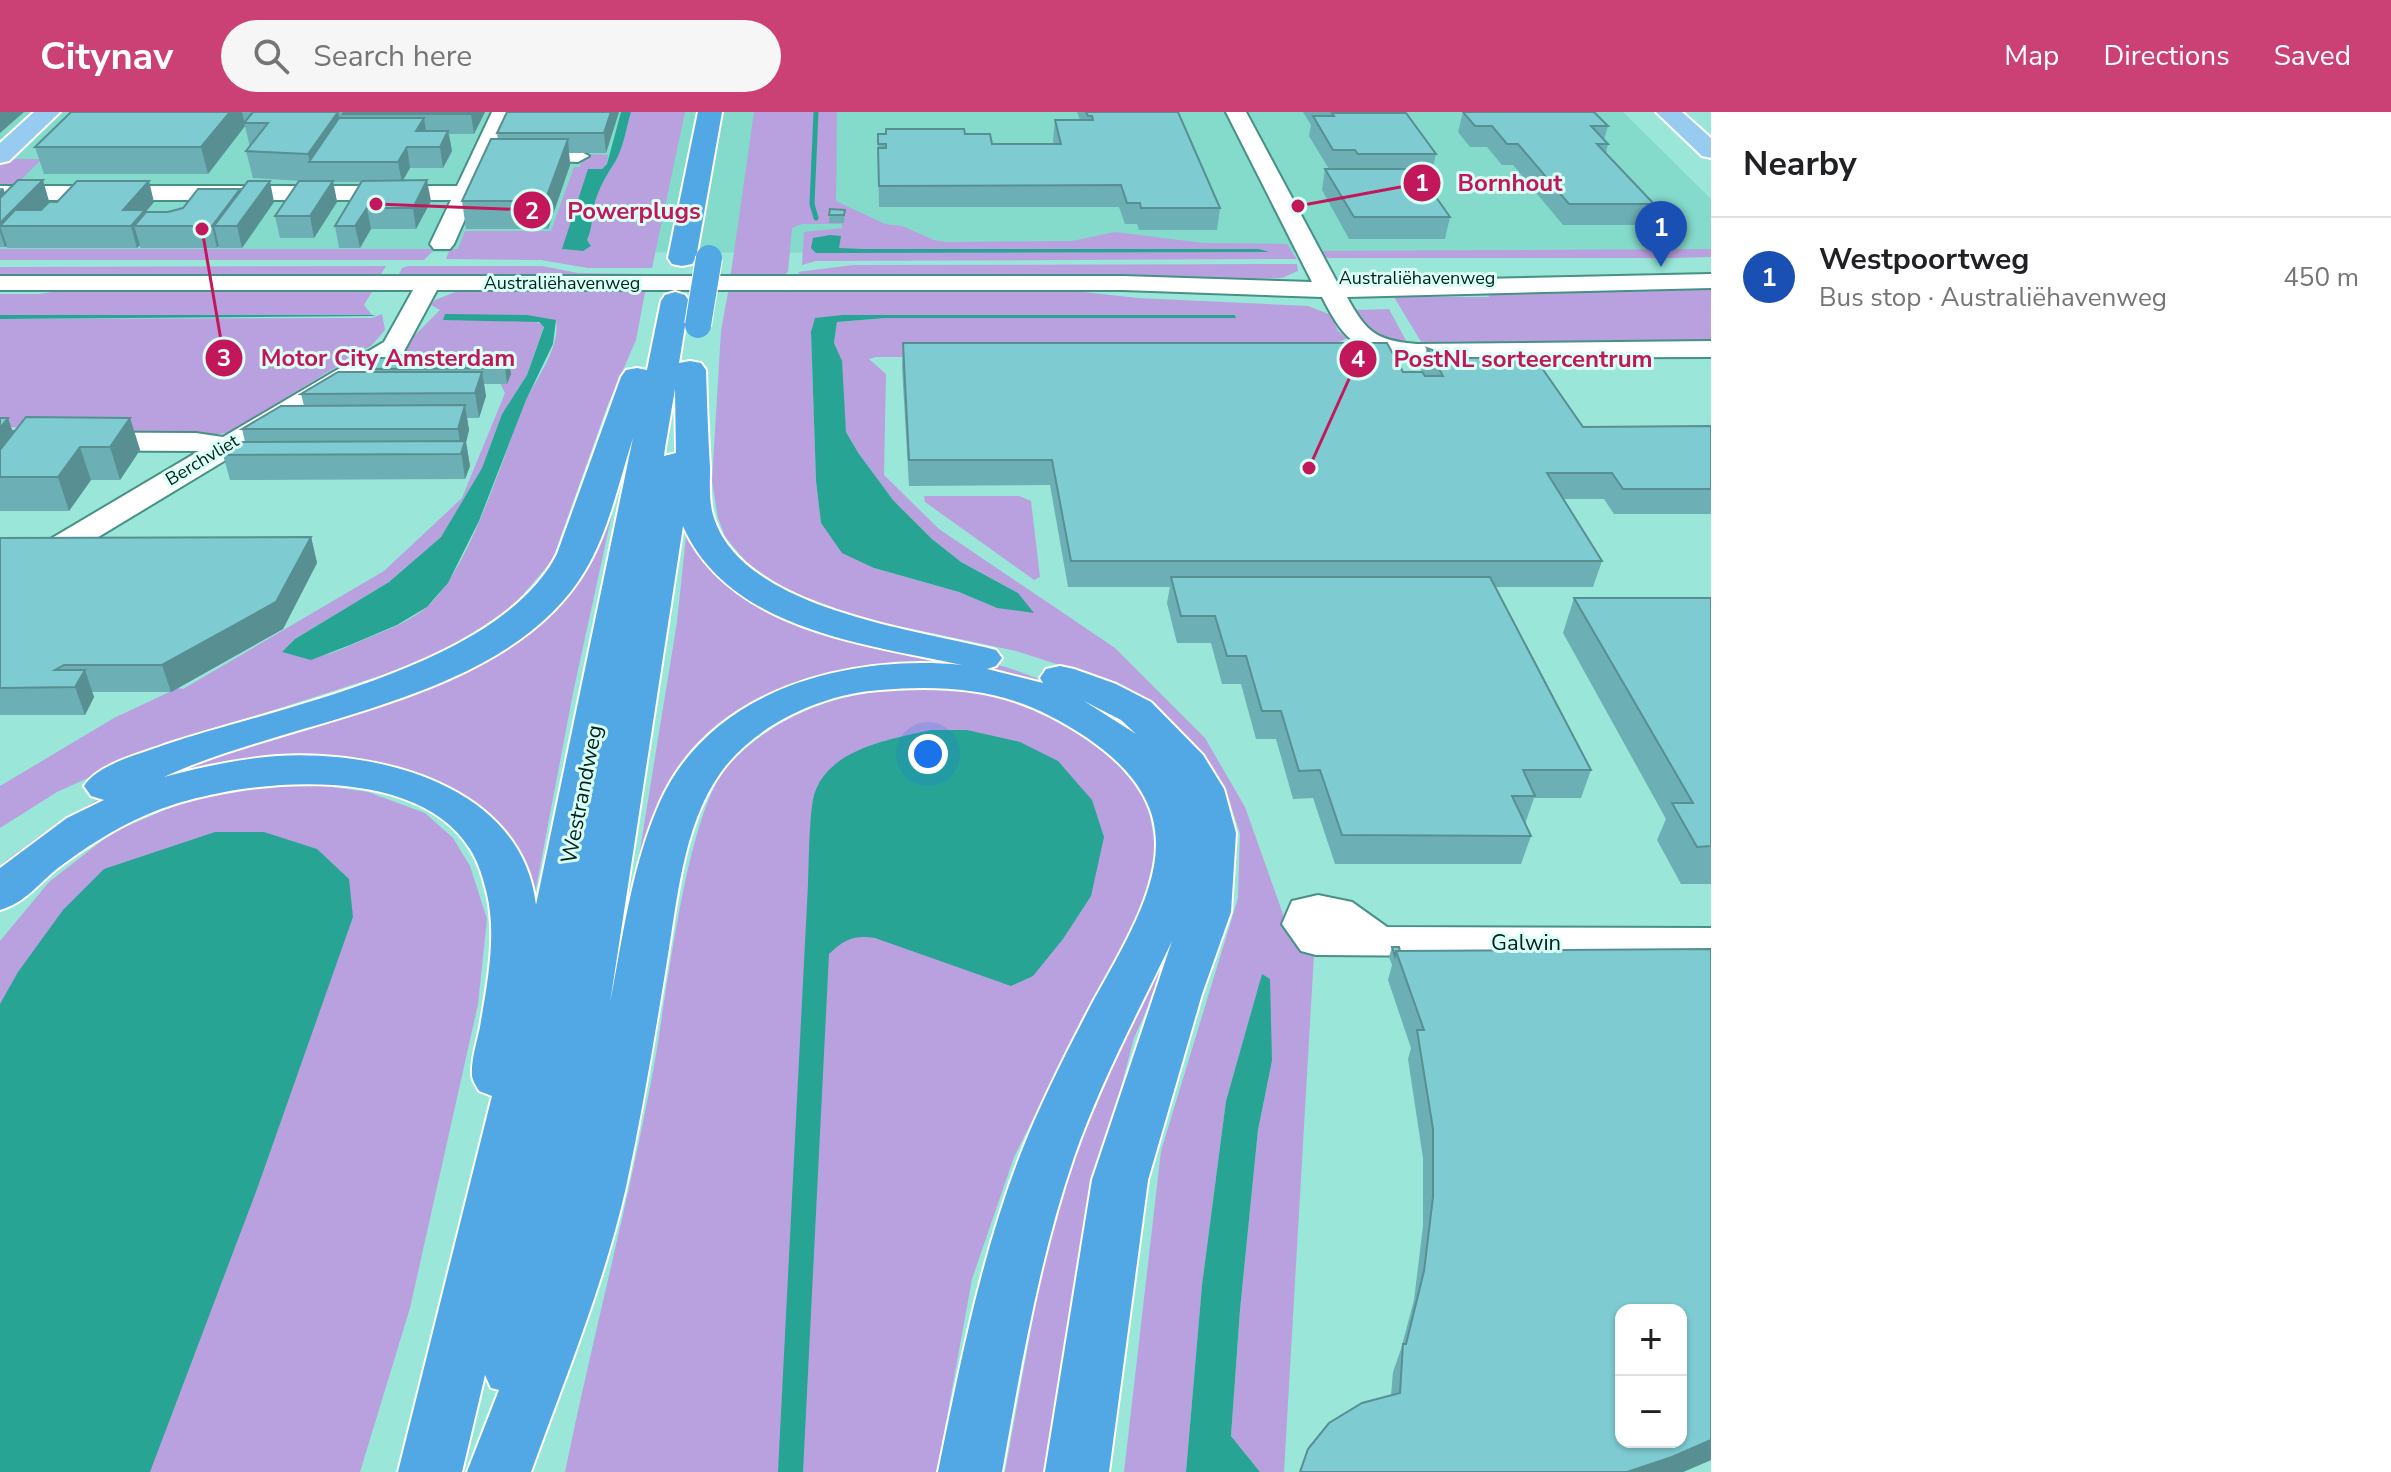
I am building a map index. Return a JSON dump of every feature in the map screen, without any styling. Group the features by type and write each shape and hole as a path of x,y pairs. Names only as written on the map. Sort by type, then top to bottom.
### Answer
{"highway":[{"name":"Westrandweg","path":"430,1472 516,1117 677,329 696,258 710,112"},
{"name":"Westrandweg","path":"696,258 715,221 732,112"},
{"name":"Westrandweg","path":"490,1472 553,1182 595,957 677,329"},
{"path":"0,854 67,807 162,760 359,698 431,671 486,647 519,625 560,581 581,542 677,329"},
{"path":"677,329 694,511 698,530 725,567 771,598 818,617 1003,663 1102,693 1136,711 1158,731 1182,755 1202,789 1213,833 1207,912 1162,1039 1120,1180 1077,1472"},
{"path":"499,1472 587,1229 610,1132 664,850 694,777 730,734 782,703 854,680 932,675 1017,687 1051,699 1111,735 1152,773 1168,797 1179,841 1169,898 1063,1116 1025,1228 1007,1284 970,1472"},
{"path":"0,894 53,846 89,824 141,800 217,777 289,768 365,775 416,787 466,817 491,844 505,876 512,905 513,953 467,1325"}],"main road":[{"path":"0,156 48,112"},
{"path":"1668,112 1711,151"}],"street":[{"path":"442,244 502,112"},
{"path":"1236,112 1326,283"},
{"path":"482,155 578,156"},
{"path":"8,193 37,173"},
{"path":"8,193 464,193"},
{"name":"Australiëhavenweg","path":"0,283 1123,283 1205,288 1711,273"},
{"name":"Australiëhavenweg","path":"1326,283 1495,287 1620,281 1711,281"},
{"name":"Berchvliet","path":"31,564 394,347 429,283"},
{"name":"Australiëhavenweg","path":"1326,283 1355,332 1395,350 1711,349"},
{"path":"0,441 196,442 224,446"},
{"name":"Galwin","path":"1359,942 1711,943"}],"shaded area":[{"path":"0,112 1623,112 1711,199 1711,253 0,252"},
{"path":"621,112 631,112 621,150 595,202 587,240 591,246 583,251 562,249 588,169 602,169 607,164"},
{"path":"631,112 685,112 652,268 588,268 541,260 446,259 450,249 458,249 465,231 551,231 574,167 580,167 584,154 608,155 607,164 581,191 563,249 583,251 591,245 587,240 595,202 621,150"},
{"path":"754,112 837,112 836,201 885,224 902,226 934,240 1072,241 1115,232 1203,243 1287,244 1297,259 816,261 802,265 804,232 843,228 841,224 802,224 792,228 788,272 779,279 730,280"},
{"path":"4,159 42,159 13,188 0,188 0,163"},
{"path":"841,236 839,248 863,249 1259,249 1269,252 816,253 811,248 813,238"},
{"path":"0,249 435,249 424,260 0,260"},
{"path":"1711,249 1711,257 1675,258 1327,258 1320,251"},
{"path":"1297,264 1298,271 1282,278 1241,279 805,280 798,272 853,265"},
{"path":"386,266 378,279 0,278 0,267"},
{"path":"542,266 578,273 648,274 647,280 397,278 402,268"},
{"path":"1711,285 1711,346 1423,345 1394,297 1489,297 1487,293"},
{"path":"85,287 374,288 364,305 372,315 0,315 0,294 39,294"},
{"path":"646,287 636,340 607,407 552,561 514,605 470,637 429,660 150,750 57,792 0,828 0,786 114,718 178,688 183,689 384,571 462,498 505,393 498,379 374,368 403,347 440,310 431,305 435,300 463,289","holes":["533,320 556,320 557,331 551,353 524,404 471,540 443,589 413,617 342,649 315,657 283,652 295,639 389,582 441,537 482,468 502,414 527,375 544,326"]},
{"path":"729,287 1038,287 1138,298 1308,306 1331,315 1338,331 1347,338 1312,356 869,359 886,374 884,475 939,529 1115,648 1205,738 1245,807 1283,914 1283,923 1314,954 1284,1472 1260,1472 1231,1436 1258,1130 1272,1061 1262,975 1226,1101 1202,1285 1186,1472 1124,1472 1161,1151 1238,898 1240,834 1225,787 1197,748 1161,710 1094,676 1016,651 860,618 788,591 748,564 725,537 718,518 712,481 721,331","holes":["843,315 1235,315 1236,318 886,318 837,322 834,343 846,432 859,454 893,500 932,539 961,562 1018,593 997,608 959,592 874,568 821,523 816,481 811,332"]},
{"path":"1389,309 1410,348 1372,336 1356,310"},
{"path":"382,314 385,330 372,345 230,432 215,435 50,435 55,428 0,427 0,319 372,318"},
{"path":"445,314 527,315 556,320 553,344 526,400 479,521 448,583 427,607 397,625 311,660 282,652 295,639 389,582 441,537 482,468 502,414 527,375 544,327 539,322 443,320"},
{"path":"0,315 372,315 376,316 0,319"},
{"path":"843,315 1235,315 1236,318 886,318 837,322 834,343 842,361 846,432 859,454 893,500 932,539 961,562 1018,593 1034,613 997,608 959,592 874,568 842,553 821,523 816,481 811,332 815,318"},
{"path":"632,422 573,693 525,946 521,888 421,779 177,782 0,887 0,866 5,861 57,823 120,787 510,639"},
{"path":"924,496 1019,496 1031,501 1040,577 1034,580 925,502"},
{"path":"688,517 699,552 870,637 1006,667 1089,697 1152,741 1201,822 1170,959 1134,1038 1104,1152 1056,1472 1005,1472 1041,1273 1074,1123 1187,864 1103,716 877,670 716,736 593,1139 677,622"},
{"path":"945,686 1001,693 1053,711 1126,763 1148,804 1156,851 1139,918 1086,1013 1014,1157 972,1279 937,1472 565,1472 642,1126 689,864 714,787 730,763 753,742 803,712 857,695"},
{"path":"931,730 967,730 1020,742 1058,761 1092,800 1104,837 1091,896 1063,939 1033,976 1011,986 875,938 850,939 829,954 803,1472 778,1472 813,800 823,777 848,755 881,742"},
{"path":"280,785 326,786 368,792 425,813 453,838 470,866 487,919 478,1004 410,1308 360,1472 0,1472 0,941 49,882 113,832 179,804 236,789"},
{"path":"215,832 264,832 317,849 349,879 353,917 257,1189 150,1472 0,1472 0,1004 18,972 63,910 104,869"},
{"path":"1262,974 1270,979 1272,1061 1258,1130 1231,1436 1260,1472 1186,1472 1202,1285 1226,1101"}],"building":[{"path":"71,112 230,112 201,147 35,147"},
{"path":"253,112 338,112 308,154 246,151 268,123 244,123"},
{"path":"344,112 473,112 343,114"},
{"path":"507,112 611,112 604,133 497,133"},
{"path":"1086,112 1178,112 1220,208 1141,208 1140,203 1127,203 1121,185 879,186 878,148 886,148 886,144 878,144 878,134 886,134 886,129 964,129 965,134 990,134 992,144 1061,144 1055,120 1093,120"},
{"path":"1463,112 1594,112 1608,126 1591,126 1608,144 1597,144 1654,204 1569,204 1518,144 1507,144 1492,126 1475,126"},
{"path":"1332,113 1406,113 1436,154 1358,154 1355,150 1333,150 1313,116 1334,116"},
{"path":"339,118 424,118 416,131 448,131 440,147 407,147 398,162 309,162"},
{"path":"491,139 568,139 545,201 462,201"},
{"path":"1325,169 1416,169 1450,217 1354,217"},
{"path":"18,180 43,180 0,223 0,198"},
{"path":"427,180 413,208 367,208 355,226 335,226 362,181"},
{"path":"77,181 149,181 123,210 145,210 131,226 0,226 15,210 41,210 49,202 57,202"},
{"path":"248,181 270,181 237,226 214,226"},
{"path":"299,181 333,181 310,216 275,216"},
{"path":"198,189 240,189 212,226 134,226 146,212 183,208"},
{"path":"830,209 845,210 844,215 829,215"},
{"path":"903,343 1387,343 1403,372 1422,372 1425,376 1443,376 1427,348 1450,356 1447,358 1535,358 1583,427 1711,426 1711,489 1623,489 1612,473 1547,473 1602,561 1071,561 1052,460 909,460"},
{"path":"377,358 508,358 505,368 372,369"},
{"path":"338,372 482,372 475,393 301,394"},
{"path":"465,405 458,429 242,429 281,406"},
{"path":"26,417 130,418 110,447 80,447 58,477 0,477 0,450"},
{"path":"465,441 461,454 223,455 230,442"},
{"path":"311,537 276,602 162,665 64,665 55,670 85,670 75,687 0,688 0,538"},
{"path":"1171,577 1490,577 1591,770 1523,770 1535,796 1512,796 1531,836 1342,835 1320,770 1299,771 1281,711 1262,711 1246,656 1227,656 1215,616 1181,616"},
{"path":"1574,598 1711,598 1711,846 1697,847 1672,803 1693,803"},
{"path":"1711,949 1711,1440 1627,1472 1300,1472 1308,1449 1329,1423 1362,1403 1400,1393 1403,1344 1406,1344 1424,1271 1433,1197 1433,1129 1417,1030 1424,1030 1396,951"}],"waterway":[{"path":"816,112 812,204 816,218"}],"place":[{"name":"Powerplugs","path":"376,204"},
{"name":"Bornhout","path":"1298,206"},
{"name":"Motor City Amsterdam","path":"202,229"},
{"name":"Westpoortweg","path":"1661,267"},
{"name":"PostNL sorteercentrum","path":"1309,468"}]}
